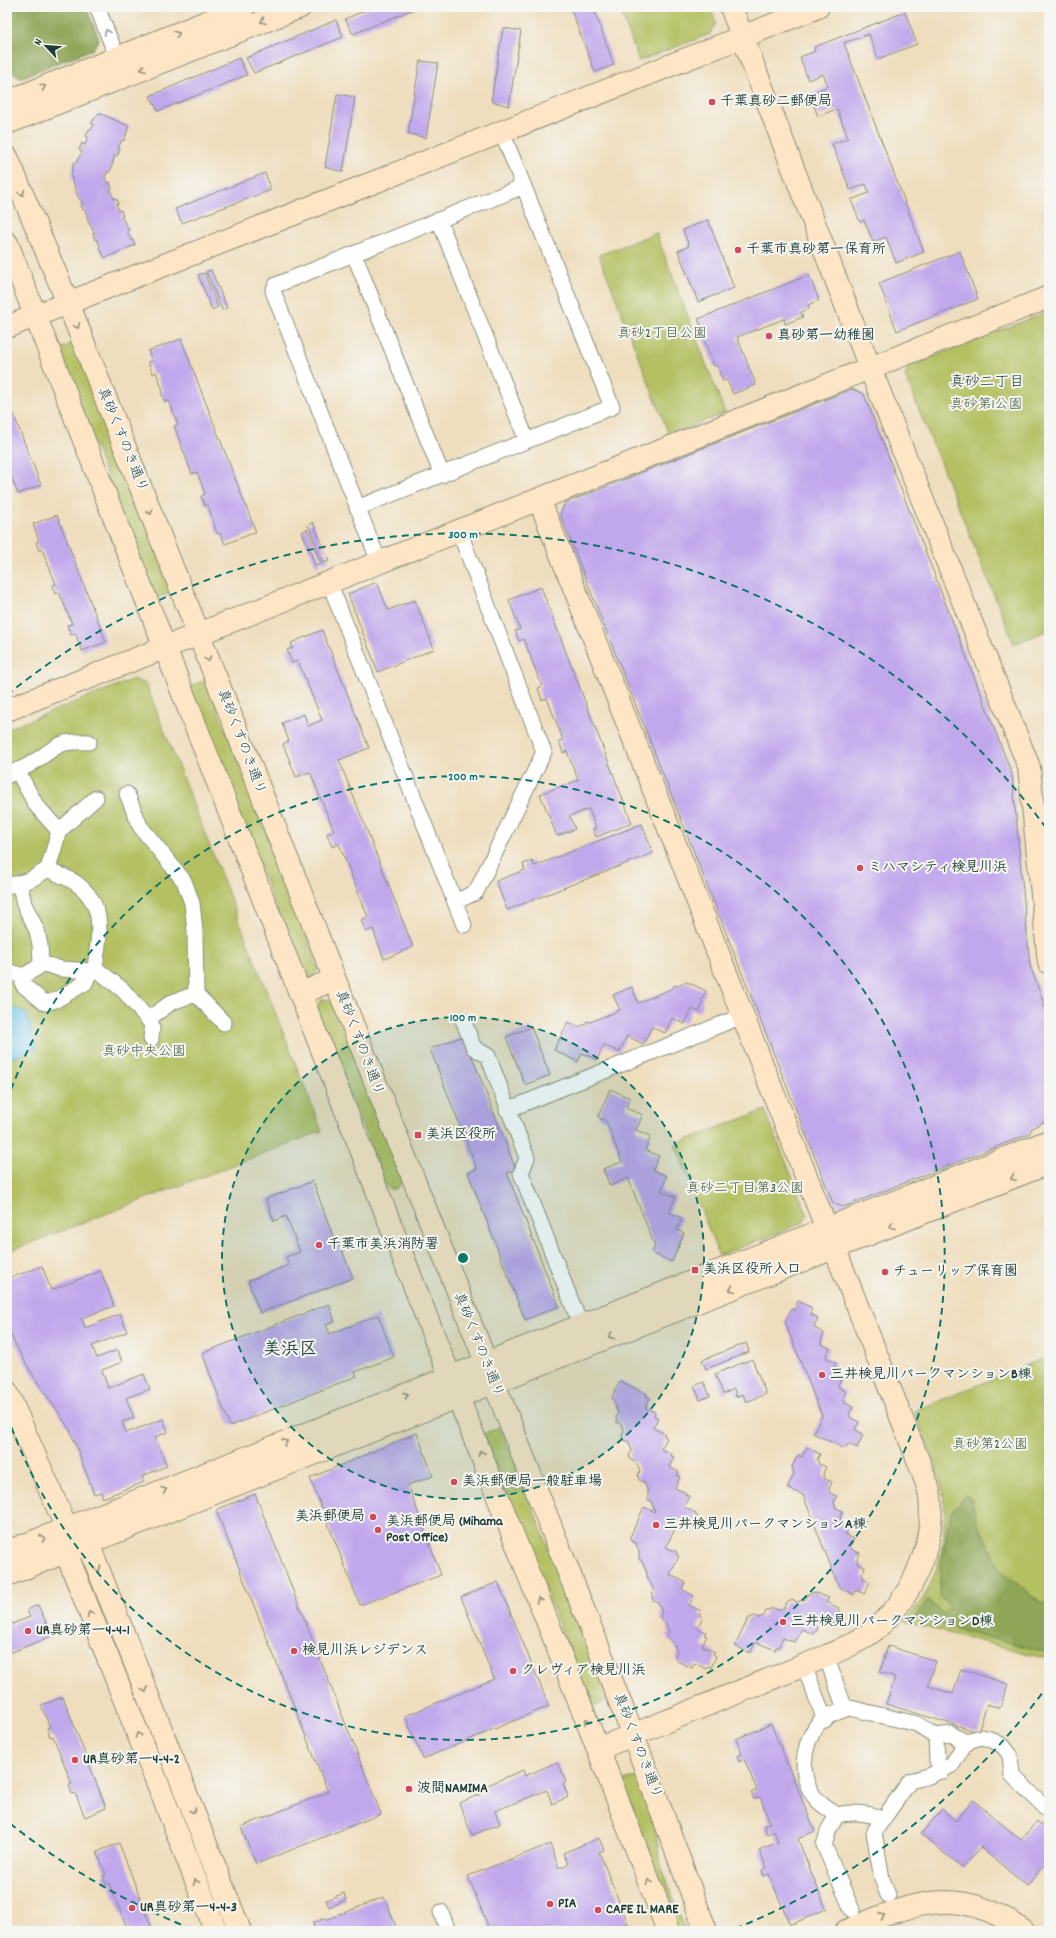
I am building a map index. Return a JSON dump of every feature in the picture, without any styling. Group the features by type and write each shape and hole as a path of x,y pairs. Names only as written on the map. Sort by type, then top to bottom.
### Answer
{"street":[{"path":"97,7 117,57"},
{"path":"7,102 244,7"},
{"path":"7,123 300,7"},
{"path":"730,7 743,37 870,368 1029,767 1049,963"},
{"path":"7,327 814,8"},
{"path":"358,508 612,407 502,132"},
{"name":"真砂くすのき通り","path":"7,157 68,303 633,1735 706,1931"},
{"path":"379,562 273,291 276,285 524,186"},
{"path":"439,220 527,441"},
{"path":"7,243 164,648 454,1387 598,1749 668,1931"},
{"path":"354,254 442,475"},
{"path":"7,710 1049,297"},
{"path":"539,499 920,1465 930,1496 930,1525 923,1559 909,1591 895,1610 877,1628 856,1642 827,1656 598,1749"},
{"path":"455,902 476,892 544,752 463,541"},
{"path":"333,592 464,926"},
{"path":"59,831 36,805 12,773 31,764 61,743 70,741 89,742"},
{"path":"127,794 140,826 184,882 192,903 195,931 196,994 224,1023"},
{"path":"12,885 48,869 59,831 96,798"},
{"path":"23,976 23,985 45,1003 56,1000 85,984 93,970 100,922 97,908 87,894 76,883 48,869"},
{"path":"7,971 23,976 37,968 41,963 40,945 37,931 24,904 21,890 12,885"},
{"path":"41,963 61,969 93,970 123,990 148,1019 152,1029 151,1039"},
{"path":"300,994 334,979"},
{"path":"148,1019 172,1002 196,994"},
{"path":"463,1020 474,1048 488,1056 507,1110 527,1158 521,1173 577,1316"},
{"path":"507,1110 732,1020"},
{"path":"831,1239 1049,1141"},
{"path":"7,1575 88,1543 489,1373 831,1239 1049,1164"},
{"path":"7,1552 67,1528 454,1387"},
{"path":"7,1392 67,1528 66,1552 216,1931"},
{"path":"67,1528 88,1543 240,1931"},
{"path":"830,1667 845,1709"},
{"path":"808,1676 825,1720"},
{"path":"837,1815 817,1799 805,1775 804,1759 806,1746 818,1724 825,1720 845,1709 850,1708 917,1724 936,1736 951,1734 967,1743"},
{"path":"936,1736 937,1761 942,1771"},
{"path":"888,1895 882,1879 874,1832 910,1782 942,1771 952,1765 964,1745 967,1743 981,1737 990,1739 1003,1746 1010,1755 1012,1775 1048,1808"},
{"path":"852,1910 824,1845 829,1830 837,1815 849,1812 868,1813 884,1819"},
{"path":"846,1931 905,1908 935,1901 973,1906 994,1913 1023,1931"},
{"path":"441,1912 448,1931"}],"green space":[{"path":"7,7 86,7 99,39 93,49 20,78 7,69"},
{"path":"619,7 710,7 716,23 710,34 639,61"},
{"name":"真砂2丁目公園","path":"656,233 725,413 669,435 599,255"},
{"name":"真砂第1公園","path":"1049,311 1049,630 1014,644 905,376 909,366"},
{"path":"74,343 172,592 155,599 57,350"},
{"name":"真砂中央公園","path":"134,679 146,684 322,1131 7,1252 7,729"},
{"path":"206,680 316,960 317,971 309,978 302,974 189,687"},
{"path":"328,999 333,1003 402,1178 401,1184 396,1189 389,1189 385,1185 317,1012 317,1005 321,1000"},
{"name":"真砂二丁目第3公園","path":"765,1110 807,1214 803,1223 719,1256 675,1144"},
{"name":"真砂第2公園","path":"1049,1356 1049,1659 905,1622 929,1587 939,1561 945,1519 939,1477 914,1411"},
{"path":"500,1427 610,1700 592,1707 483,1434"},
{"path":"966,1495 972,1500 978,1524 1001,1571 1041,1602 1049,1606 1049,1653 914,1618 928,1599 943,1614 950,1608 940,1596 940,1571 951,1512"},
{"path":"640,1776 652,1808 662,1870 686,1931 679,1931 621,1782"}],"water":[{"path":"7,1006 26,1012 37,1048 8,1060"}],"building":[{"path":"373,7 419,7 353,34 345,19"},
{"path":"570,7 593,7 614,65 595,72"},
{"path":"905,12 917,44 878,59 869,34 844,43 924,252 896,263 886,237 873,242 864,220 860,222 851,200 869,193 866,184 850,190 832,144 848,138 837,109 818,116 809,94 828,86 823,74 808,80 800,57 815,51 814,47"},
{"path":"336,20 343,37 254,73 246,58"},
{"path":"503,28 521,31 509,106 491,101"},
{"path":"239,58 247,75 158,111 150,96"},
{"path":"420,61 438,63 426,138 408,133"},
{"path":"337,94 355,97 343,172 325,167"},
{"path":"99,113 129,126 124,141 122,140 118,148 120,149 117,156 115,155 110,172 108,171 105,177 107,183 110,182 112,189 110,190 114,199 116,198 119,203 116,204 119,211 121,210 123,216 121,216 129,230 127,231 135,245 105,258 99,248 97,239 95,240 94,233 89,224 85,210 83,210 81,205 83,204 78,197 71,176 74,162 76,163 82,152 79,150 82,143 85,145 88,137 86,136 89,129 91,130 94,124 91,123"},
{"path":"265,173 271,190 182,223 175,209"},
{"path":"708,220 734,288 698,302 678,251 689,246 683,230"},
{"path":"960,251 978,299 897,331 879,283"},
{"path":"211,270 227,308 222,310 206,272"},
{"path":"204,273 218,307 212,310 198,275"},
{"path":"809,275 819,300 808,305 809,309 801,312 803,317 785,324 784,319 737,337 756,385 733,394 727,380 723,381 717,365 714,366 703,338 706,337 698,319"},
{"path":"181,339 256,532 225,544 220,533 217,534 208,505 205,506 201,496 205,494 197,472 192,474 174,426 178,425 169,401 165,402 161,392 163,391 156,372 153,374 148,362 152,361 148,351"},
{"name":"ミハマシティ検見川浜","path":"852,389 864,394 1012,774 1030,965 1049,1018 1049,1122 1046,1121 1032,1128 1029,1134 843,1207 833,1203 560,514 565,503"},
{"path":"7,398 41,485 18,494 11,477 8,478 7,476"},
{"path":"57,515 106,642 82,651 75,633 71,635 67,625 72,624 59,592 55,594 52,586 56,584 42,549 39,551 36,542 39,541 33,524"},
{"path":"313,522 329,561 323,563 308,525"},
{"path":"307,529 321,564 316,566 302,532"},
{"path":"377,582 388,610 415,600 434,649 378,672 348,594"},
{"path":"541,587 632,823 596,837 593,829 596,828 589,809 570,816 575,829 557,836 540,794 578,780 567,751 563,753 559,741 563,740 547,698 542,700 538,688 542,687 524,639 519,641 515,631 520,629 509,600"},
{"path":"322,630 369,748 339,760 413,947 384,959 373,929 366,932 361,920 368,917 339,844 332,847 327,834 334,831 310,772 296,777 283,744 289,741 282,723 304,714 308,726 322,720 298,661 292,663 287,650 293,648 291,643"},
{"path":"642,824 653,853 507,910 496,881 525,870 523,864 532,861 534,866"},
{"path":"687,982 706,991 701,1002 703,1003 699,1012 692,1009 685,1024 672,1018 665,1033 652,1027 643,1044 627,1036 619,1052 604,1045 597,1060 582,1053 578,1062 554,1050 568,1022 578,1027 586,1024 587,1021 590,1022 620,1010 613,995 632,987 638,1003 673,988 675,985 677,986"},
{"path":"531,1027 550,1075 525,1085 506,1037"},
{"path":"464,1036 516,1170 507,1173 559,1306 525,1320 468,1173 477,1169 430,1049"},
{"path":"610,1089 630,1098 626,1108 643,1115 636,1130 651,1136 645,1150 659,1156 653,1170 667,1176 661,1191 676,1197 669,1212 682,1218 677,1230 684,1233 672,1262 652,1253 655,1246 628,1178 610,1186 603,1169 622,1162 606,1121 598,1117"},
{"name":"千葉市美浜消防署","path":"313,1181 334,1239 337,1238 353,1278 260,1313 248,1281 289,1265 286,1257 300,1252 286,1216 274,1221 266,1199"},
{"path":"42,1266 51,1290 101,1271 114,1306 82,1318 85,1328 120,1314 127,1332 92,1346 97,1358 118,1350 122,1362 102,1370 108,1388 144,1374 150,1389 126,1398 134,1418 122,1422 126,1433 163,1419 168,1432 155,1437 167,1466 142,1476 144,1482 103,1498 101,1492 94,1494 70,1430 29,1369 13,1340 7,1323 7,1279"},
{"name":"三井検見川パークマンションB棟","path":"798,1301 812,1308 810,1314 818,1318 814,1326 816,1329 824,1333 821,1344 830,1348 826,1355 827,1358 836,1363 832,1371 833,1373 842,1377 838,1385 839,1388 846,1392 843,1398 845,1403 853,1407 849,1414 851,1418 859,1422 855,1429 863,1435 857,1448 848,1444 845,1449 813,1433 822,1416 785,1322 791,1309 794,1310"},
{"path":"329,1304 335,1322 326,1325 330,1334 378,1315 394,1357 355,1372 357,1376 230,1426 202,1353"},
{"path":"746,1343 749,1352 706,1369 702,1360"},
{"path":"752,1359 766,1394 746,1402 743,1394 736,1397 734,1389 723,1394 715,1374"},
{"name":"三井検見川パークマンションA棟","path":"620,1381 647,1394 646,1396 650,1398 645,1408 655,1412 654,1416 658,1418 653,1428 665,1434 664,1436 667,1438 661,1449 672,1454 671,1456 674,1457 669,1467 679,1472 677,1476 680,1477 675,1488 689,1496 684,1507 696,1513 695,1515 698,1516 688,1530 677,1525 666,1547 677,1552 676,1554 679,1556 670,1575 685,1582 682,1589 694,1596 689,1605 701,1611 699,1615 703,1617 697,1628 706,1632 704,1635 707,1636 702,1646 715,1652 713,1654 716,1656 711,1668 708,1666 706,1669 694,1663 692,1668 677,1661 675,1656 677,1652 673,1642 669,1640 667,1635 669,1632 665,1622 661,1620 660,1615 662,1612 658,1602 653,1600 652,1595 654,1591 650,1582 647,1580 647,1573 642,1561 639,1559 639,1552 636,1543 631,1541 630,1537 644,1507 655,1512 651,1501 648,1500 648,1492 644,1482 639,1480 638,1475 640,1471 636,1463 631,1460 629,1456 632,1451 629,1442 623,1440 622,1435 624,1430 622,1425 617,1422 616,1417 618,1413 612,1397"},
{"path":"704,1382 710,1396 700,1400 694,1386"},
{"name":"美浜郵便局 (Mihama Post Office)","path":"417,1433 433,1476 408,1485 441,1575 360,1605 310,1478"},
{"path":"807,1447 820,1454 817,1459 819,1464 826,1467 823,1474 825,1479 832,1482 829,1489 830,1493 837,1496 834,1502 836,1508 843,1511 840,1517 842,1522 849,1525 846,1532 847,1536 854,1539 851,1546 852,1550 860,1553 857,1560 858,1564 865,1567 862,1574 864,1579 870,1582 864,1594 856,1590 854,1595 839,1587 803,1495 787,1488 794,1474 792,1467 798,1455 802,1457"},
{"name":"検見川浜レジデンス","path":"255,1494 381,1814 256,1864 241,1827 328,1792 216,1510"},
{"name":"クレヴィア検見川浜","path":"498,1582 549,1706 423,1759 405,1716 494,1679 461,1597"},
{"name":"三井検見川パークマンションD棟","path":"814,1592 829,1598 826,1602 839,1608 838,1611 843,1613 837,1625 833,1623 832,1626 821,1621 816,1632 814,1631 813,1634 802,1629 794,1642 783,1638 778,1648 776,1647 775,1650 756,1642 750,1653 735,1646 748,1619 754,1616 759,1618 764,1616 766,1611 773,1608 778,1610 784,1608 786,1603 793,1600 797,1602 806,1599 808,1594"},
{"name":"UR真砂第一4-4-1","path":"38,1605 52,1636 7,1654 7,1626 30,1617 27,1610"},
{"path":"888,1646 936,1661 928,1686 953,1694 961,1669 1008,1684 1000,1708 987,1704 978,1732 886,1704 895,1677 880,1672"},
{"name":"UR真砂第一4-4-2","path":"63,1697 106,1808 85,1817 75,1793 72,1794 69,1785 72,1784 53,1736 50,1737 47,1728 50,1727 41,1705"},
{"path":"771,1724 815,1831 798,1839 826,1909 790,1925 769,1874 764,1876 762,1870 767,1868 759,1850 778,1842 774,1831 767,1834 764,1825 770,1823 760,1797 754,1799 751,1793 757,1790 744,1759 739,1762 737,1756 742,1754 736,1739"},
{"path":"557,1762 566,1782 563,1783 568,1797 552,1804 547,1790 495,1811 500,1824 472,1835 459,1803 483,1793 481,1788 523,1770 525,1776"},
{"path":"973,1800 1021,1840 1037,1821 1049,1832 1049,1869 1044,1865 1027,1886 980,1847 962,1868 921,1834 942,1809 956,1821"},
{"name":"PIA","path":"599,1838 604,1850 599,1852 631,1931 490,1931 468,1876 550,1844 559,1868 568,1864 563,1853"},
{"name":"UR真砂第一4-4-3","path":"119,1843 153,1931 128,1931 109,1883 106,1885 103,1876 106,1875 97,1852"},
{"path":"344,1893 346,1900 329,1907 326,1900"},
{"path":"384,1897 398,1931 312,1931 315,1930 313,1923 325,1918 326,1920"}],"place":[{"name":"千葉真砂二郵便局","path":"712,102"},
{"name":"千葉市真砂第一保育所","path":"738,250"},
{"name":"真砂第一幼稚園","path":"769,336"},
{"name":"ミハマシティ検見川浜","path":"860,868"},
{"name":"美浜区役所","path":"418,1135"},
{"name":"千葉市美浜消防署","path":"319,1245"},
{"name":"美浜区役所入口","path":"695,1270"},
{"name":"チューリップ保育園","path":"885,1272"},
{"name":"三井検見川パークマンションB棟","path":"822,1375"},
{"name":"美浜郵便局一般駐車場","path":"454,1482"},
{"name":"美浜郵便局","path":"373,1517"},
{"name":"三井検見川パークマンションA棟","path":"656,1525"},
{"name":"美浜郵便局 (Mihama Post Office)","path":"378,1530"},
{"name":"三井検見川パークマンションD棟","path":"783,1622"},
{"name":"UR真砂第一4-4-1","path":"28,1631"},
{"name":"検見川浜レジデンス","path":"294,1651"},
{"name":"クレヴィア検見川浜","path":"513,1671"},
{"name":"UR真砂第一4-4-2","path":"75,1760"},
{"name":"波間NAMIMA","path":"409,1789"},
{"name":"PIA","path":"550,1904"},
{"name":"UR真砂第一4-4-3","path":"132,1908"},
{"name":"CAFE IL MARE","path":"598,1910"}],"district":[{"name":"真砂二丁目","path":"987,383"},
{"name":"美浜区","path":"290,1350"}]}
